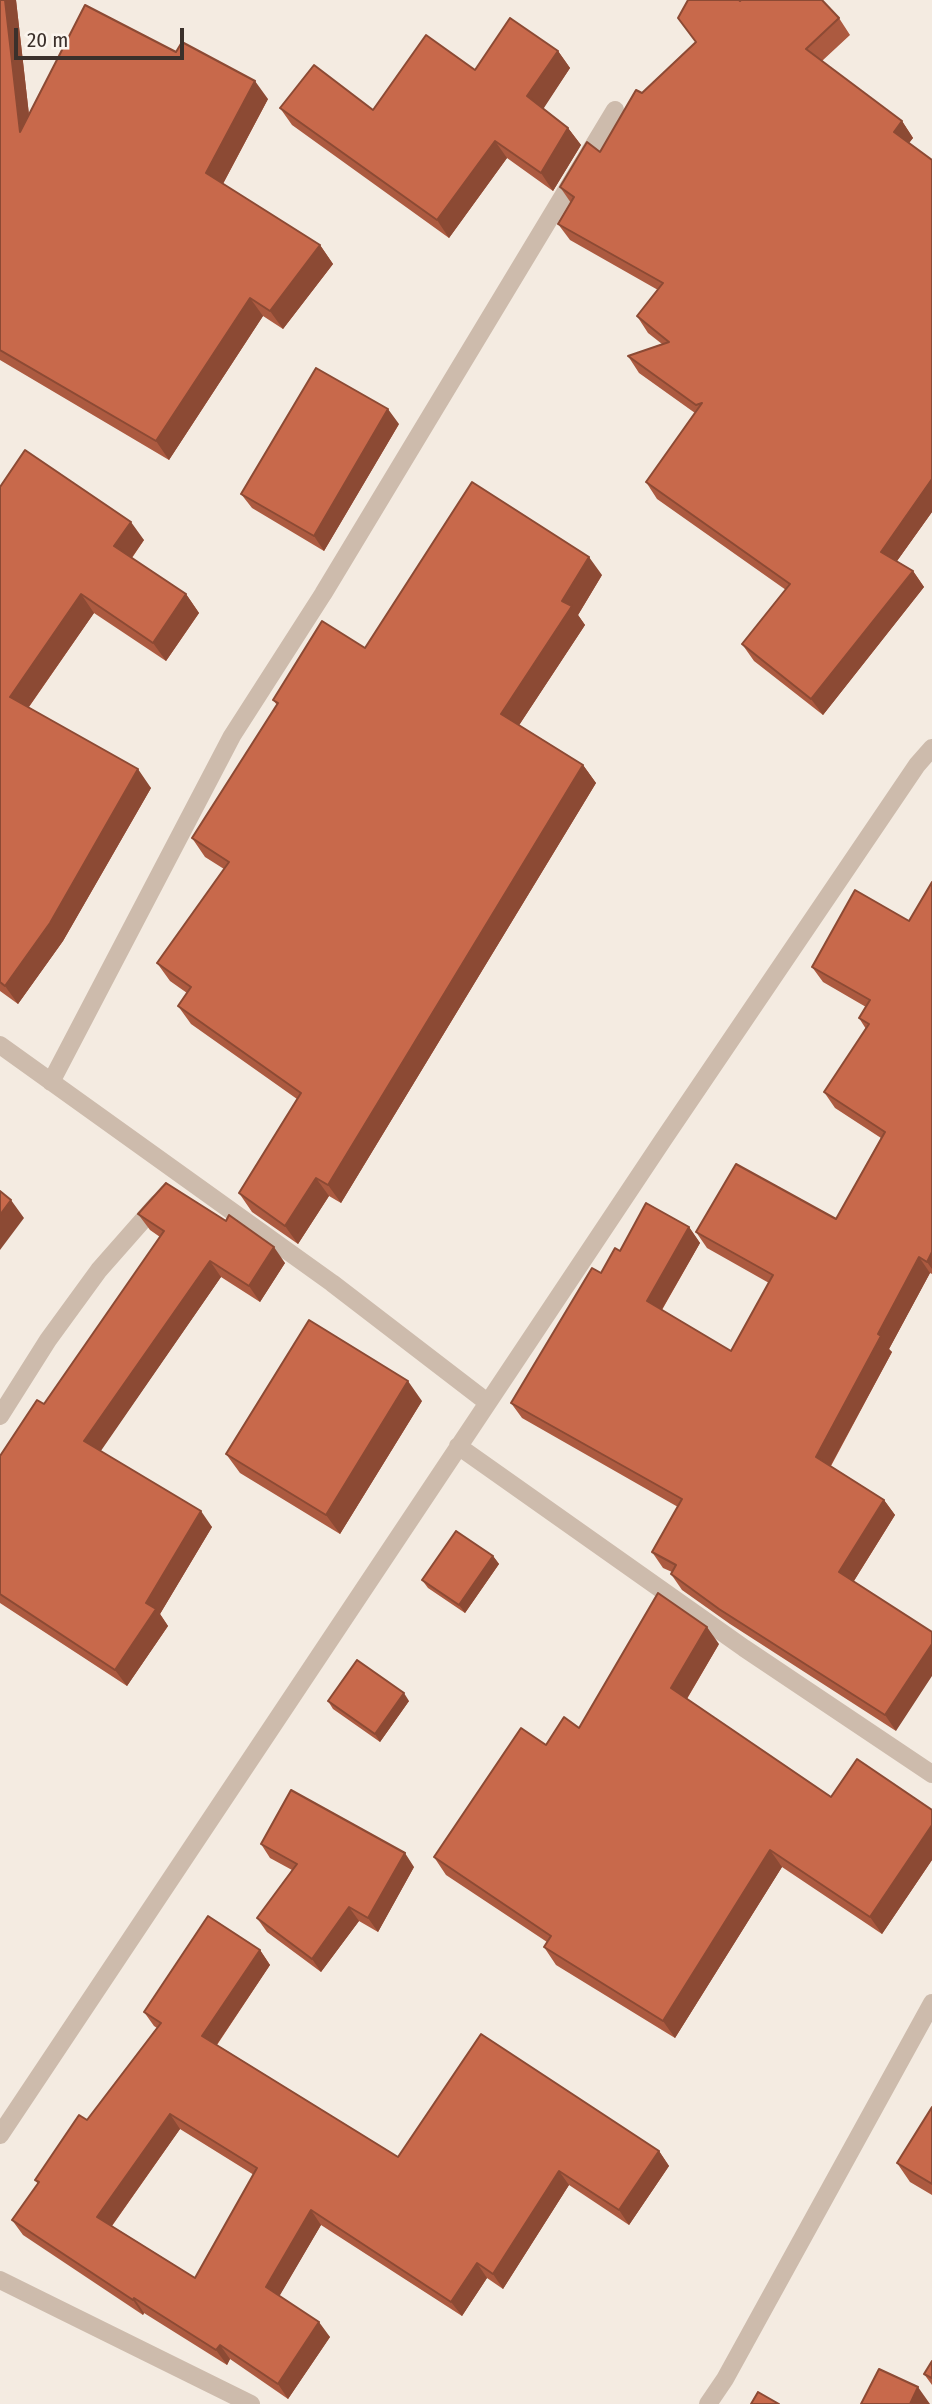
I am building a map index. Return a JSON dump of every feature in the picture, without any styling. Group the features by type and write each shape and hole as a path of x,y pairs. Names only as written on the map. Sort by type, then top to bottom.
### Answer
{"street":[{"path":"51,1082 232,736 323,594 615,110"},
{"path":"0,2135 487,1402 917,765 932,748"},
{"path":"0,1045 332,1283 487,1402"},
{"path":"0,1416 48,1340 99,1270 182,1177"},
{"path":"458,1446 744,1648 932,1774"},
{"path":"708,2404 725,2379 932,2003"},
{"path":"0,2280 251,2404"}],"building":[{"path":"0,0 5,0 20,132 85,5 176,52 182,42 255,81 206,173 320,245 270,311 250,298 156,441 0,350"},
{"path":"688,0 822,0 839,18 806,49 902,121 894,132 932,160 932,479 881,552 913,571 811,699 742,644 790,584 646,482 702,403 696,405 628,356 669,342 637,316 663,283 558,224 574,197 560,187 587,142 600,152 636,90 642,93 696,42 678,18"},
{"path":"510,18 558,51 527,96 568,128 541,173 495,141 437,220 280,108 314,65 373,110 426,35 475,70"},
{"path":"316,368 388,409 314,536 241,494"},
{"path":"25,450 131,522 114,546 186,594 153,643 81,594 10,697 138,769 50,923 5,986 0,982 0,487"},
{"path":"472,482 589,557 562,601 572,606 501,714 583,765 328,1185 316,1178 285,1226 239,1193 301,1093 178,1006 191,987 157,963 229,862 192,838 278,703 273,700 322,621 365,648"},
{"path":"932,882 932,1252 927,1262 919,1257 878,1334 881,1336 816,1457 884,1500 839,1572 932,1632 932,1644 885,1715 719,1609 671,1574 676,1565 652,1552 682,1499 511,1403 592,1268 601,1273 615,1248 620,1251 646,1203 689,1227 647,1301 731,1351 773,1275 696,1232 736,1164 836,1219 885,1132 824,1092 869,1024 859,1018 870,1000 812,967 855,890 909,921"},
{"path":"166,1183 226,1221 229,1215 274,1247 249,1286 210,1261 84,1441 201,1511 146,1603 156,1609 115,1670 0,1594 0,1456 37,1400 44,1404 164,1231 138,1214"},
{"path":"0,1191 11,1200 0,1215"},
{"path":"309,1320 408,1381 326,1515 226,1454"},
{"path":"456,1531 493,1556 459,1605 422,1580"},
{"path":"658,1593 707,1627 671,1688 831,1797 857,1759 932,1810 932,1825 870,1917 770,1850 663,2021 544,1947 551,1936 434,1857 521,1728 546,1745 564,1717 579,1728"},
{"path":"357,1660 404,1693 375,1734 328,1701"},
{"path":"291,1790 405,1853 368,1918 349,1907 312,1959 257,1918 297,1864 261,1844"},
{"path":"208,1916 260,1950 202,2036 398,2157 481,2034 659,2151 619,2210 559,2171 493,2274 477,2263 451,2302 311,2210 266,2287 319,2322 278,2384 220,2345 216,2350 134,2298 133,2300 12,2220 39,2182 35,2180 79,2115 87,2120 161,2023 144,2012","holes":["170,2114 257,2168 195,2278 97,2217"]},
{"path":"932,2107 932,2184 897,2163"},
{"path":"932,2361 932,2378 924,2374"},
{"path":"879,2369 918,2387 910,2404 861,2404"},
{"path":"758,2392 779,2404 751,2404"}]}
